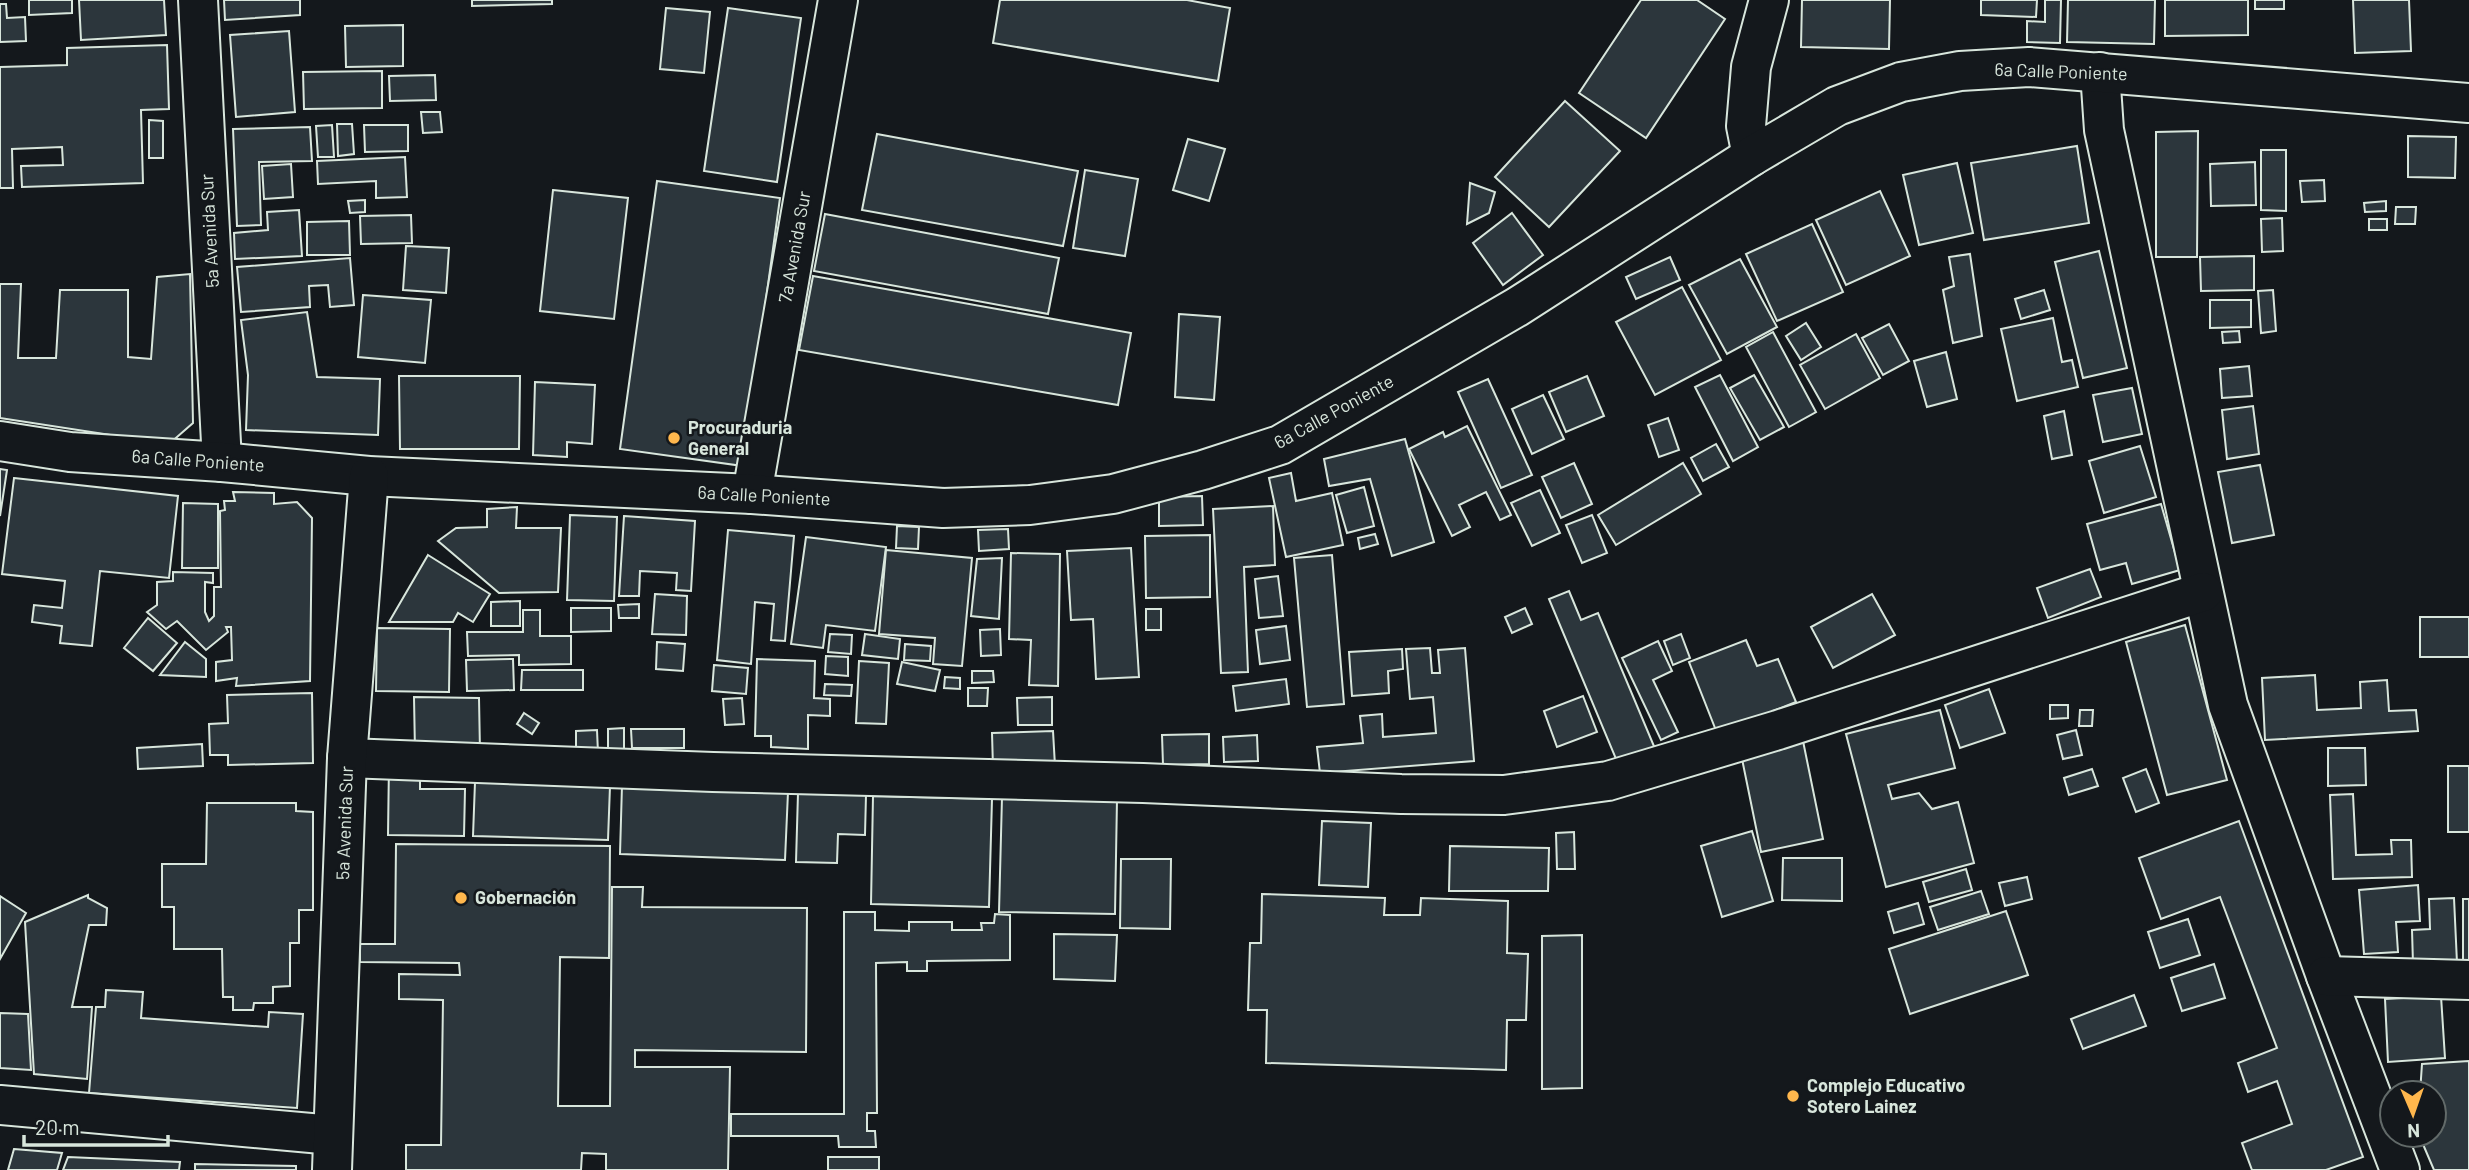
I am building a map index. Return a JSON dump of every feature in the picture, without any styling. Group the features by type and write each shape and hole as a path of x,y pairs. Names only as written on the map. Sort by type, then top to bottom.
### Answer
{"street":[{"name":"5a Avenida Sur","path":"198,0 222,462"},
{"name":"7a Avenida Sur","path":"752,494 838,0"},
{"path":"1752,156 1746,126 1751,67 1769,0"},
{"name":"6a Calle Poniente","path":"0,441 70,452 222,462 369,476 752,494 943,508 1030,505 1113,495 1280,445 1517,307 1752,156 1837,106 1901,82 1960,71 2029,67 2469,103"},
{"path":"2101,72 2104,130 2228,705 2326,976 2400,1170"},
{"name":"5a Avenida Sur","path":"332,1153 347,758 369,476"},
{"path":"347,758 713,772 1504,795 1608,781 1792,725 2203,592"},
{"path":"2326,976 2469,979"},
{"path":"0,1105 332,1153"}],"building":[{"path":"29,0 72,0 72,13 29,15"},
{"path":"79,0 164,0 166,35 81,40"},
{"path":"224,0 300,0 300,15 225,20"},
{"path":"472,0 552,0 552,4 472,6"},
{"path":"1000,0 1187,0 1230,8 1218,81 993,43"},
{"path":"1641,0 1697,0 1725,19 1646,138 1579,93"},
{"path":"1802,0 1890,0 1889,49 1801,47"},
{"path":"1981,0 2037,0 2036,17 1981,15"},
{"path":"2045,0 2061,0 2060,43 2027,42 2027,21 2045,22"},
{"path":"2068,0 2155,0 2154,44 2067,42"},
{"path":"2165,0 2248,0 2248,35 2165,36"},
{"path":"2255,0 2284,0 2284,9 2255,9"},
{"path":"2353,0 2409,0 2411,51 2355,53"},
{"path":"0,4 6,4 7,18 25,17 26,41 0,42"},
{"path":"666,8 710,12 704,73 660,69"},
{"path":"728,8 801,18 777,182 704,171"},
{"path":"403,25 403,66 346,67 345,26"},
{"path":"289,31 295,112 236,117 230,35"},
{"path":"167,45 169,109 141,110 143,183 22,187 21,166 63,165 62,147 12,149 13,188 0,188 0,67 67,65 67,48"},
{"path":"382,71 382,108 304,109 303,72"},
{"path":"435,75 436,100 390,101 389,76"},
{"path":"1565,101 1620,151 1549,227 1495,177"},
{"path":"421,112 440,112 442,132 423,133"},
{"path":"149,120 163,121 163,158 149,158"},
{"path":"337,124 352,124 354,154 338,156"},
{"path":"332,125 334,157 318,157 316,126"},
{"path":"364,125 408,125 408,151 365,152"},
{"path":"310,127 312,161 259,162 261,225 237,226 233,129"},
{"path":"2198,131 2197,257 2156,257 2156,132"},
{"path":"877,134 1078,171 1063,246 862,210"},
{"path":"2408,136 2456,137 2455,178 2408,177"},
{"path":"1188,139 1225,149 1209,201 1173,190"},
{"path":"2077,146 2089,223 1984,240 1971,163"},
{"path":"2261,150 2286,150 2286,211 2261,210"},
{"path":"405,157 407,197 376,198 376,181 318,184 317,161"},
{"path":"2255,162 2256,205 2211,206 2210,164"},
{"path":"1957,163 1973,233 1919,245 1903,175"},
{"path":"291,164 293,197 264,199 262,166"},
{"path":"1085,170 1138,179 1125,256 1073,248"},
{"path":"2324,180 2325,201 2302,202 2300,181"},
{"path":"657,181 780,198 743,466 620,449"},
{"path":"1470,183 1495,192 1489,213 1467,224"},
{"path":"553,190 628,198 614,319 540,311"},
{"path":"1880,191 1910,256 1846,285 1816,220"},
{"path":"365,200 365,212 350,213 348,201"},
{"path":"2386,201 2386,211 2365,212 2364,203"},
{"path":"2396,207 2416,207 2415,224 2395,224"},
{"path":"299,210 302,256 235,259 234,233 268,230 267,212"},
{"path":"1512,213 1543,255 1503,285 1473,243"},
{"path":"825,214 1059,258 1048,314 814,271"},
{"path":"411,215 412,243 361,244 360,216"},
{"path":"2282,218 2283,251 2262,252 2261,219"},
{"path":"2369,219 2387,219 2387,230 2369,230"},
{"path":"349,221 350,255 307,255 307,222"},
{"path":"1812,224 1843,292 1777,321 1746,254"},
{"path":"406,246 449,248 446,293 403,290"},
{"path":"2099,251 2127,368 2083,378 2055,262"},
{"path":"1970,254 1982,336 1953,343 1943,290 1954,286 1949,257"},
{"path":"2254,256 2254,290 2201,291 2200,257"},
{"path":"1670,257 1680,280 1636,299 1626,277"},
{"path":"350,258 354,305 330,307 328,285 309,286 310,307 241,312 237,267"},
{"path":"1740,259 1777,327 1727,354 1689,285"},
{"path":"190,274 193,423 169,444 0,418 0,284 21,284 18,358 56,358 60,290 128,290 128,357 151,359 157,277"},
{"path":"813,276 1131,333 1118,405 799,350"},
{"path":"1682,287 1721,360 1655,395 1616,322"},
{"path":"2044,290 2050,310 2021,319 2015,299"},
{"path":"2273,290 2276,331 2261,333 2258,291"},
{"path":"363,295 431,300 425,363 358,357"},
{"path":"2210,300 2251,300 2251,327 2210,328"},
{"path":"307,312 317,377 380,379 378,435 246,430 248,375 241,320"},
{"path":"1179,314 1220,317 1214,400 1175,397"},
{"path":"2053,318 2062,362 2072,360 2078,387 2017,401 2001,329"},
{"path":"1806,323 1821,347 1801,360 1786,336"},
{"path":"1889,324 1909,361 1883,375 1862,338"},
{"path":"2239,331 2240,342 2223,343 2222,332"},
{"path":"1773,332 1816,412 1789,427 1746,347"},
{"path":"1856,334 1880,378 1825,409 1800,365"},
{"path":"1946,352 1957,399 1927,407 1914,361"},
{"path":"2249,366 2252,396 2222,398 2220,369"},
{"path":"1720,375 1758,447 1733,461 1695,387"},
{"path":"1754,375 1784,427 1760,440 1730,388"},
{"path":"399,376 520,376 519,449 400,449"},
{"path":"1587,376 1604,416 1566,432 1549,392"},
{"path":"1488,379 1532,475 1501,488 1458,392"},
{"path":"535,382 595,385 592,444 567,442 567,457 533,455"},
{"path":"2132,388 2142,434 2103,442 2093,395"},
{"path":"1543,395 1564,439 1532,454 1512,409"},
{"path":"2253,406 2259,454 2227,459 2222,410"},
{"path":"2064,411 2072,455 2052,459 2044,416"},
{"path":"1668,418 1679,450 1659,457 1648,425"},
{"path":"1467,426 1511,515 1500,520 1486,492 1459,505 1470,527 1452,536 1409,449 1443,432 1445,437"},
{"path":"1405,439 1434,542 1392,556 1370,479 1329,486 1324,459"},
{"path":"1716,444 1729,467 1703,481 1691,458"},
{"path":"2140,446 2156,497 2104,513 2089,461"},
{"path":"1574,463 1592,504 1561,518 1542,477"},
{"path":"1683,463 1701,494 1616,545 1598,515"},
{"path":"2260,465 2274,535 2232,543 2218,472"},
{"path":"0,469 7,470 0,516"},
{"path":"1291,473 1296,501 1332,493 1343,545 1286,557 1269,478"},
{"path":"14,478 178,496 169,578 100,571 92,646 60,643 62,626 32,622 34,605 62,608 65,581 2,574"},
{"path":"1364,487 1374,526 1347,533 1336,495"},
{"path":"1540,490 1560,533 1532,546 1511,503"},
{"path":"233,492 274,493 274,504 297,502 312,518 310,681 236,686 237,678 216,681 216,662 232,660 231,627 226,627 228,632 206,650 177,621 166,629 147,612 157,605 157,582 173,581 173,572 213,573 213,583 205,582 205,612 209,621 214,616 214,587 221,587 220,511 225,510 224,501 235,501"},
{"path":"1202,496 1203,525 1159,526 1159,497"},
{"path":"183,503 218,504 218,568 182,568"},
{"path":"2161,504 2180,570 2132,584 2126,563 2100,570 2087,524"},
{"path":"1273,506 1275,565 1244,567 1248,672 1221,673 1213,509"},
{"path":"517,507 516,528 561,528 558,592 499,593 438,541 456,528 487,527 487,509"},
{"path":"570,515 617,517 614,601 567,600"},
{"path":"1592,515 1607,553 1582,563 1566,525"},
{"path":"624,516 695,521 691,591 676,590 677,573 640,571 639,596 619,596"},
{"path":"897,526 919,527 918,549 896,548"},
{"path":"1008,529 1009,549 979,551 978,530"},
{"path":"728,530 794,536 785,641 771,640 774,604 755,602 751,664 717,660"},
{"path":"1375,534 1378,544 1360,549 1358,538"},
{"path":"1210,535 1210,597 1146,598 1145,536"},
{"path":"806,537 886,547 875,631 826,625 823,648 791,644"},
{"path":"1131,548 1139,677 1096,679 1093,619 1071,620 1067,551"},
{"path":"886,550 972,558 962,666 933,664 935,638 879,634"},
{"path":"1011,553 1060,554 1058,686 1029,685 1031,640 1009,639"},
{"path":"428,555 490,594 473,622 458,613 453,622 389,622"},
{"path":"1332,555 1344,704 1307,707 1294,558"},
{"path":"1002,558 999,619 971,616 977,559"},
{"path":"2090,569 2101,597 2048,618 2037,588"},
{"path":"1278,576 1283,616 1259,618 1255,579"},
{"path":"1569,591 1581,620 1598,613 1656,751 1619,766 1549,599"},
{"path":"655,594 687,596 686,635 652,634"},
{"path":"1872,594 1895,635 1833,668 1811,627"},
{"path":"520,601 520,626 491,626 491,602"},
{"path":"639,604 639,618 619,618 618,605"},
{"path":"571,608 611,608 611,631 571,632"},
{"path":"1525,608 1532,624 1512,633 1505,617"},
{"path":"1146,609 1161,609 1161,630 1146,630"},
{"path":"523,610 540,610 540,636 571,636 571,664 519,665 519,655 468,656 467,632 523,632"},
{"path":"2420,617 2469,617 2469,657 2420,657"},
{"path":"148,618 177,643 153,671 124,648"},
{"path":"2185,625 2227,780 2167,795 2126,642"},
{"path":"1286,626 1290,660 1260,664 1256,630"},
{"path":"377,628 450,629 449,692 376,691"},
{"path":"1000,629 1001,655 981,656 980,630"},
{"path":"830,634 852,635 851,654 828,652"},
{"path":"865,634 900,639 898,659 862,655"},
{"path":"1681,634 1690,658 1673,665 1664,641"},
{"path":"1746,640 1757,666 1778,659 1796,702 1717,733 1689,662"},
{"path":"1658,641 1672,671 1653,680 1678,732 1661,740 1622,658"},
{"path":"185,642 206,659 206,677 160,675"},
{"path":"657,642 685,644 683,671 656,669"},
{"path":"905,644 931,646 930,661 904,660"},
{"path":"1430,648 1432,673 1440,673 1438,650 1465,648 1474,761 1320,773 1317,747 1363,743 1360,716 1382,714 1383,737 1436,733 1433,697 1410,699 1406,649"},
{"path":"1402,649 1403,669 1388,671 1389,693 1352,696 1349,652"},
{"path":"826,656 848,657 848,676 825,674"},
{"path":"513,659 514,690 467,691 466,660"},
{"path":"757,659 815,661 814,698 830,699 830,716 808,715 808,749 771,747 771,736 755,736"},
{"path":"859,661 889,663 886,724 856,723"},
{"path":"902,662 940,670 935,691 897,684"},
{"path":"714,665 748,668 746,694 712,691"},
{"path":"522,670 583,670 583,690 521,690"},
{"path":"972,671 993,671 994,682 972,683"},
{"path":"2315,675 2317,710 2361,708 2360,682 2387,680 2389,711 2416,710 2418,731 2265,740 2262,678"},
{"path":"945,677 960,678 960,689 944,688"},
{"path":"1286,679 1289,704 1236,711 1233,686"},
{"path":"825,684 852,685 851,696 824,695"},
{"path":"968,688 988,688 987,706 968,706"},
{"path":"1989,689 2005,733 1960,748 1945,705"},
{"path":"312,693 313,763 228,765 228,755 210,755 209,724 228,723 227,695"},
{"path":"1583,696 1597,732 1557,747 1544,711"},
{"path":"414,697 479,698 480,752 415,752"},
{"path":"1052,697 1052,725 1018,725 1017,698"},
{"path":"742,698 744,724 725,725 723,699"},
{"path":"2050,705 2068,705 2068,718 2050,719"},
{"path":"1940,710 1955,768 1888,785 1892,799 1919,793 1932,809 1958,802 1974,863 1886,887 1846,734"},
{"path":"2080,710 2093,710 2092,726 2079,726"},
{"path":"524,713 539,723 532,734 517,724"},
{"path":"624,728 624,751 608,751 608,729"},
{"path":"631,729 684,729 684,748 632,748"},
{"path":"597,730 598,753 576,753 576,731"},
{"path":"2076,730 2082,755 2063,759 2057,735"},
{"path":"1053,731 1055,766 993,768 992,733"},
{"path":"1209,734 1209,764 1163,765 1162,735"},
{"path":"1257,735 1258,761 1224,762 1223,737"},
{"path":"1803,741 1823,839 1761,852 1741,754"},
{"path":"202,744 203,766 138,769 137,748"},
{"path":"2328,748 2365,748 2366,785 2328,786"},
{"path":"389,763 420,764 420,789 465,789 464,836 388,835"},
{"path":"2448,766 2469,766 2469,832 2448,832"},
{"path":"2092,769 2098,786 2069,795 2064,778"},
{"path":"2146,769 2159,803 2136,812 2123,778"},
{"path":"475,782 610,786 608,840 473,836"},
{"path":"622,785 788,792 785,860 620,854"},
{"path":"798,793 866,795 865,835 838,834 837,863 796,862"},
{"path":"2353,794 2356,855 2392,854 2391,840 2411,840 2412,877 2333,879 2330,795"},
{"path":"873,796 992,799 989,907 871,904"},
{"path":"1002,797 1117,799 1115,914 999,912"},
{"path":"207,803 296,803 296,811 313,812 313,910 299,910 299,943 290,943 290,986 273,987 273,1003 254,1003 253,1010 233,1010 233,997 223,997 222,949 174,949 174,907 162,907 162,864 206,864"},
{"path":"1322,821 1371,823 1368,887 1319,885"},
{"path":"2239,821 2363,1157 2326,1170 2252,1170 2242,1143 2292,1124 2277,1081 2248,1092 2238,1063 2277,1048 2220,897 2161,919 2139,858"},
{"path":"1752,831 1773,901 1722,917 1701,846"},
{"path":"1574,832 1575,869 1557,869 1556,833"},
{"path":"396,844 610,846 609,958 560,957 558,1106 610,1106 612,887 643,887 642,907 807,908 806,1052 635,1050 635,1067 730,1067 728,1170 606,1170 606,1154 582,1153 581,1170 406,1170 406,1145 441,1145 443,1000 399,999 399,974 460,975 459,963 360,962 360,944 395,944"},
{"path":"1450,846 1549,848 1548,891 1449,891"},
{"path":"1783,858 1842,858 1842,901 1782,900"},
{"path":"1121,859 1171,859 1170,929 1120,928"},
{"path":"1966,869 1972,890 1929,902 1923,882"},
{"path":"2027,877 2032,899 2005,906 1999,883"},
{"path":"2418,885 2420,921 2396,922 2398,952 2364,954 2359,890"},
{"path":"1981,891 1989,914 1938,930 1930,907"},
{"path":"1262,894 1385,898 1384,915 1420,915 1421,898 1508,901 1507,953 1528,954 1526,1020 1507,1020 1506,1070 1266,1063 1267,1010 1248,1010 1250,943 1261,943"},
{"path":"88,895 88,898 107,908 106,925 89,925 72,1007 92,1007 87,1079 34,1074 25,922"},
{"path":"0,896 26,913 0,959"},
{"path":"2454,898 2457,963 2413,964 2412,930 2430,929 2429,899"},
{"path":"2463,899 2469,899 2469,967 2463,967"},
{"path":"1918,903 1924,924 1894,933 1888,912"},
{"path":"2006,911 2028,975 1910,1014 1889,949"},
{"path":"844,912 875,912 875,930 909,931 909,922 952,922 952,930 982,930 981,923 994,923 995,914 1010,915 1010,960 927,961 927,971 907,971 907,962 876,963 877,1113 867,1113 867,1131 875,1131 876,1147 839,1147 838,1136 731,1136 731,1114 844,1114"},
{"path":"2188,919 2200,955 2160,968 2148,932"},
{"path":"1054,934 1117,935 1115,981 1054,979"},
{"path":"1582,935 1582,1088 1542,1089 1542,936"},
{"path":"2214,964 2225,998 2182,1011 2171,978"},
{"path":"106,990 143,992 141,1018 268,1027 269,1012 303,1014 297,1108 89,1093 96,1007 105,1007"},
{"path":"2134,995 2146,1026 2083,1049 2071,1019"},
{"path":"2441,996 2445,1058 2388,1062 2385,999"},
{"path":"0,1013 28,1014 31,1070 0,1068"},
{"path":"2469,1061 2469,1170 2434,1170 2425,1149 2448,1149 2448,1079 2421,1079 2422,1064"},
{"path":"14,1149 62,1153 57,1170 8,1170"},
{"path":"68,1157 180,1162 179,1170 63,1170"},
{"path":"828,1157 879,1157 879,1170 828,1170"},
{"path":"195,1164 296,1166 296,1170 195,1170"}],"place":[{"name":"Procuraduria General","path":"674,438"},
{"name":"Gobernación","path":"461,898"},
{"name":"Complejo Educativo Sotero Lainez","path":"1793,1096"}]}
